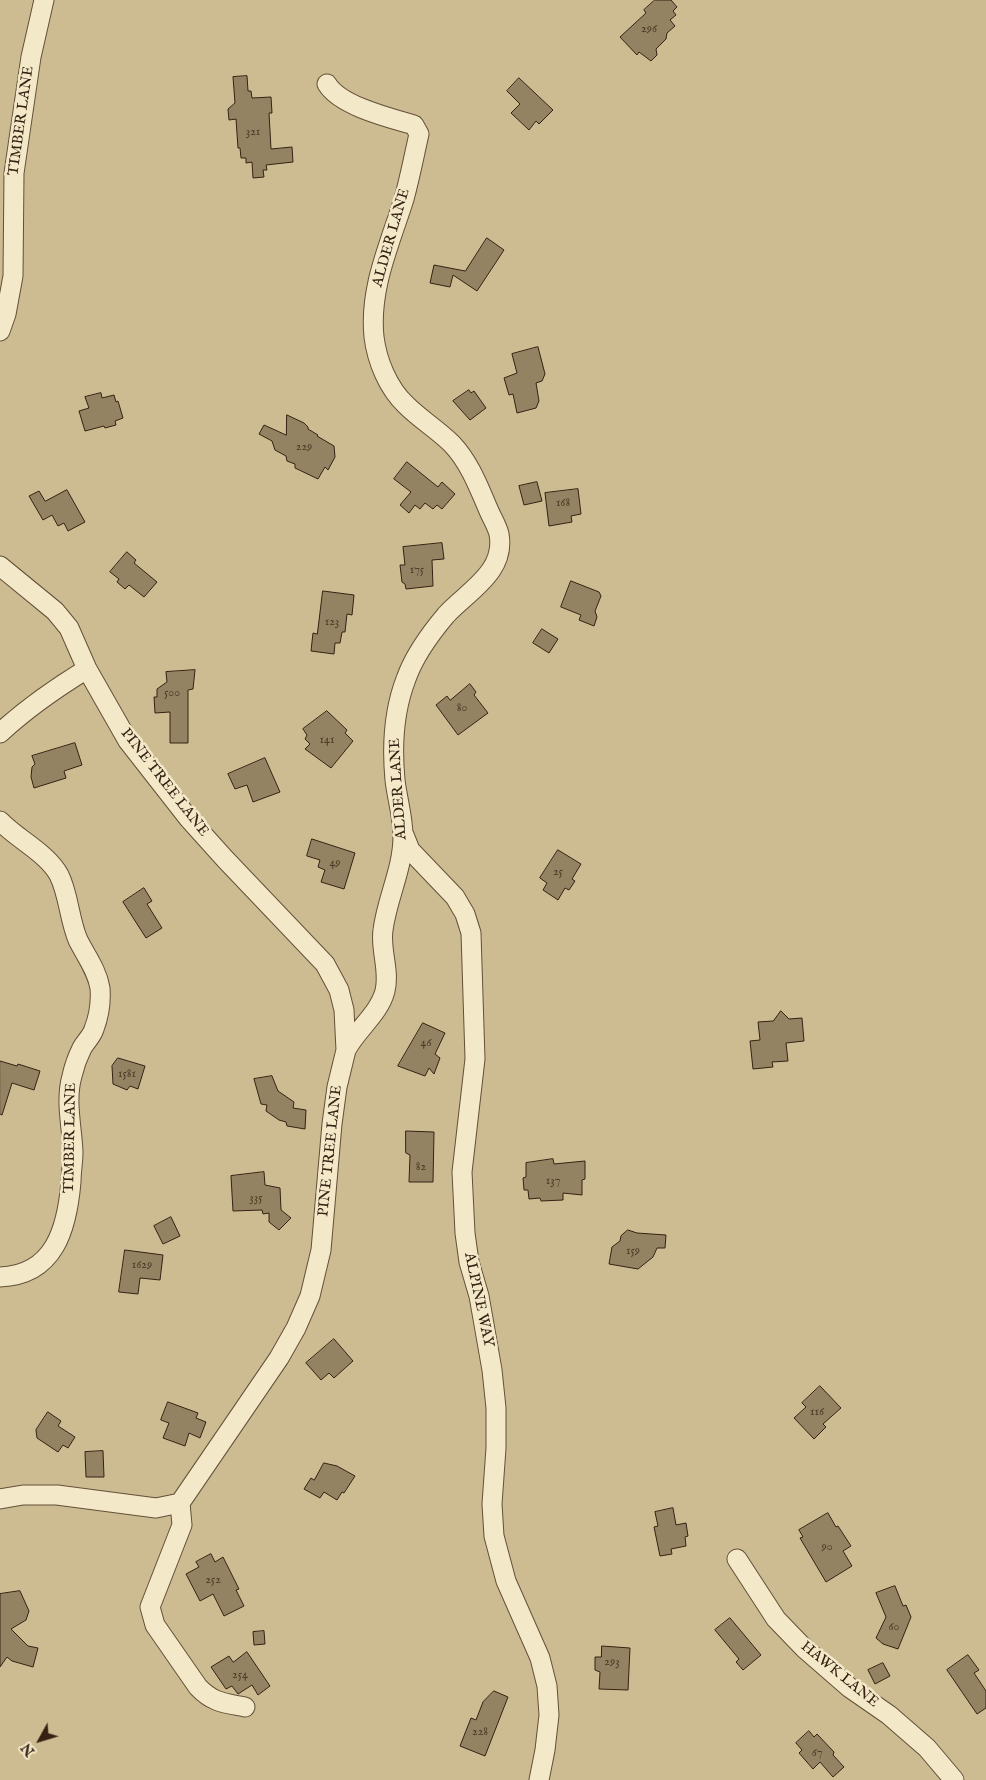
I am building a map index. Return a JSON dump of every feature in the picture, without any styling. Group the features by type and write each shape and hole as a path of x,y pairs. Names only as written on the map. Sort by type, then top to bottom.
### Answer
{"street":[{"name":"TIMBER LANE","path":"0,331 6,314 13,276 14,173 31,56 44,0"},
{"name":"ALDER LANE","path":"327,84 331,92 360,108 414,125 419,134 404,198 380,266 374,306 374,336 378,358 387,379 404,403 452,444 470,468 499,532 500,547 497,562 489,574 447,614 422,648 406,679 394,736 395,778 403,834 402,859 383,929 382,949 386,974 385,991 378,1006 346,1050"},
{"path":"0,566 55,611 69,628 87,669 52,690 19,715 0,733"},
{"name":"PINE TREE LANE","path":"87,669 128,741 189,819 224,859 325,964 339,990 345,1018 346,1050 337,1086 320,1250 310,1296 296,1328 279,1358 180,1503"},
{"name":"TIMBER LANE","path":"0,822 39,852 58,872 64,886 78,939 95,969 100,987 100,1006 94,1030 82,1049 72,1076 69,1098 73,1153 69,1203 61,1235 52,1250 40,1263 25,1272 8,1277 0,1277"},
{"name":"ALPINE WAY","path":"403,834 410,850 455,897 465,914 471,933 475,1059 462,1172 465,1233 469,1262 480,1296 496,1408 496,1448 492,1504 494,1536 506,1581 540,1658 546,1686 549,1715 539,1780"},
{"path":"0,1499 23,1495 57,1495 156,1508 180,1503 182,1525 150,1607 155,1625 205,1695 217,1702 245,1706"},
{"name":"HAWK LANE","path":"737,1559 776,1619 804,1648 852,1689 889,1715 927,1748 954,1780"}],"shaded area":[{"path":"0,0 986,0 986,1780 0,1780"}],"building":[{"path":"655,0 671,0 677,7 673,11 676,15 670,20 675,26 667,33 666,39 656,49 657,55 651,61 639,52 637,55 620,37 646,13 644,10"},
{"path":"247,76 248,91 251,91 252,98 271,97 272,113 269,113 271,149 292,147 293,162 266,165 267,170 263,170 264,177 253,178 252,162 246,163 246,158 241,158 240,148 238,148 236,119 229,120 228,109 235,103 233,77"},
{"path":"519,78 553,110 539,124 536,121 529,130 511,113 520,104 507,91"},
{"path":"487,238 504,250 477,291 453,275 450,287 430,283 434,265 465,271"},
{"path":"538,347 545,374 542,381 536,383 539,401 536,408 517,413 513,394 509,395 504,378 517,373 512,354"},
{"path":"469,390 471,393 474,391 486,408 470,420 453,401"},
{"path":"101,393 102,398 114,395 116,402 118,401 123,418 115,421 116,425 85,431 79,411 89,408 85,397"},
{"path":"287,415 304,423 317,436 334,446 335,457 328,470 325,467 318,479 295,468 295,464 287,461 286,456 275,450 272,441 259,434 264,425 286,435"},
{"path":"407,462 438,487 442,482 455,494 442,509 437,505 433,509 425,503 420,509 415,505 409,513 400,505 411,492 394,479"},
{"path":"537,482 542,501 524,505 519,486"},
{"path":"578,489 581,514 571,516 572,522 549,526 545,493"},
{"path":"67,490 85,522 68,531 64,523 58,526 52,515 43,520 29,496 39,491 45,501"},
{"path":"442,543 444,559 432,560 433,586 406,589 405,584 402,582 400,565 405,565 403,547"},
{"path":"127,552 136,560 134,563 157,582 144,597 129,585 125,589 117,582 119,579 110,572"},
{"path":"571,581 599,592 601,596 595,611 597,617 594,626 579,620 581,615 561,607"},
{"path":"323,591 354,595 352,615 347,614 345,632 342,632 340,643 335,643 334,654 311,651 313,633 317,634"},
{"path":"542,629 558,639 549,653 533,643"},
{"path":"195,670 193,689 188,690 188,743 170,743 170,712 155,713 154,697 157,697 157,689 167,682 166,672"},
{"path":"470,684 476,692 474,695 488,713 458,735 436,705 447,696 450,700"},
{"path":"327,711 347,730 345,733 353,741 331,768 305,749 310,744 305,739 307,735 303,729"},
{"path":"75,743 82,765 64,771 66,778 34,788 31,777 32,767 35,764 32,756"},
{"path":"265,758 280,792 253,802 247,785 235,789 228,774"},
{"path":"312,839 355,853 344,889 321,882 325,870 318,867 320,860 307,856"},
{"path":"558,850 581,864 572,879 575,881 569,890 565,888 558,900 543,890 547,883 540,878"},
{"path":"144,888 152,901 147,904 162,928 146,938 123,902"},
{"path":"781,1011 789,1019 802,1018 804,1041 786,1043 788,1061 772,1062 773,1067 753,1069 750,1041 760,1040 758,1022 773,1021"},
{"path":"423,1023 445,1033 435,1054 440,1058 434,1074 429,1068 425,1076 398,1066"},
{"path":"118,1058 145,1066 138,1089 130,1086 127,1090 113,1084 112,1066"},
{"path":"0,1061 40,1071 34,1090 12,1083 2,1115 0,1114"},
{"path":"272,1076 278,1091 294,1102 293,1108 306,1110 305,1129 287,1126 286,1122 279,1120 266,1111 267,1105 261,1104 254,1079"},
{"path":"406,1131 434,1132 433,1182 409,1182 410,1155 406,1153"},
{"path":"553,1159 554,1164 585,1161 585,1179 582,1180 582,1195 563,1193 563,1200 541,1201 540,1198 529,1199 528,1190 524,1190 523,1178 526,1177 526,1163"},
{"path":"264,1172 265,1185 280,1188 281,1210 291,1218 279,1230 269,1222 269,1213 263,1214 262,1210 233,1211 231,1176"},
{"path":"171,1217 180,1236 163,1244 154,1226"},
{"path":"628,1230 637,1233 666,1235 665,1248 657,1248 653,1257 638,1269 609,1264 612,1247 620,1241 621,1236"},
{"path":"125,1250 163,1255 160,1280 140,1278 138,1294 119,1292"},
{"path":"334,1339 353,1361 334,1378 329,1373 321,1380 306,1363"},
{"path":"820,1386 841,1408 823,1424 826,1427 814,1439 794,1418 806,1407 802,1403"},
{"path":"168,1402 198,1413 196,1418 206,1422 200,1438 189,1433 185,1446 163,1438 169,1423 161,1420"},
{"path":"48,1412 61,1421 58,1426 75,1437 68,1448 63,1445 58,1452 37,1438 36,1430"},
{"path":"103,1451 104,1477 86,1477 85,1452"},
{"path":"324,1463 337,1466 355,1476 337,1500 324,1492 320,1498 304,1489 311,1478 314,1480"},
{"path":"673,1508 676,1525 686,1523 688,1536 685,1537 686,1546 671,1549 672,1554 660,1556 654,1527 658,1526 655,1512"},
{"path":"828,1513 851,1546 843,1551 852,1566 826,1582 800,1538 803,1537 799,1530"},
{"path":"211,1554 215,1562 223,1557 239,1589 236,1590 244,1606 224,1616 213,1594 200,1601 186,1574 199,1567 196,1562"},
{"path":"895,1586 903,1606 906,1605 911,1617 898,1649 883,1644 876,1638 886,1617 876,1593"},
{"path":"20,1591 29,1611 26,1620 11,1629 28,1646 38,1648 33,1667 12,1661 7,1657 0,1667 0,1594"},
{"path":"730,1618 761,1655 743,1670 736,1662 739,1659 715,1630"},
{"path":"264,1631 265,1644 254,1645 253,1632"},
{"path":"602,1646 630,1648 628,1690 599,1689 600,1672 595,1670 595,1657 601,1657"},
{"path":"247,1652 270,1686 258,1695 252,1685 238,1694 232,1686 226,1689 211,1667 229,1656 233,1662"},
{"path":"968,1655 979,1670 974,1673 986,1691 986,1708 977,1714 947,1670"},
{"path":"883,1663 890,1676 875,1684 868,1670"},
{"path":"494,1691 508,1697 485,1756 460,1746 471,1718 476,1720 483,1702"},
{"path":"809,1731 814,1737 817,1734 834,1752 833,1755 844,1767 833,1777 820,1762 813,1769 799,1753 802,1750 796,1743"}]}
